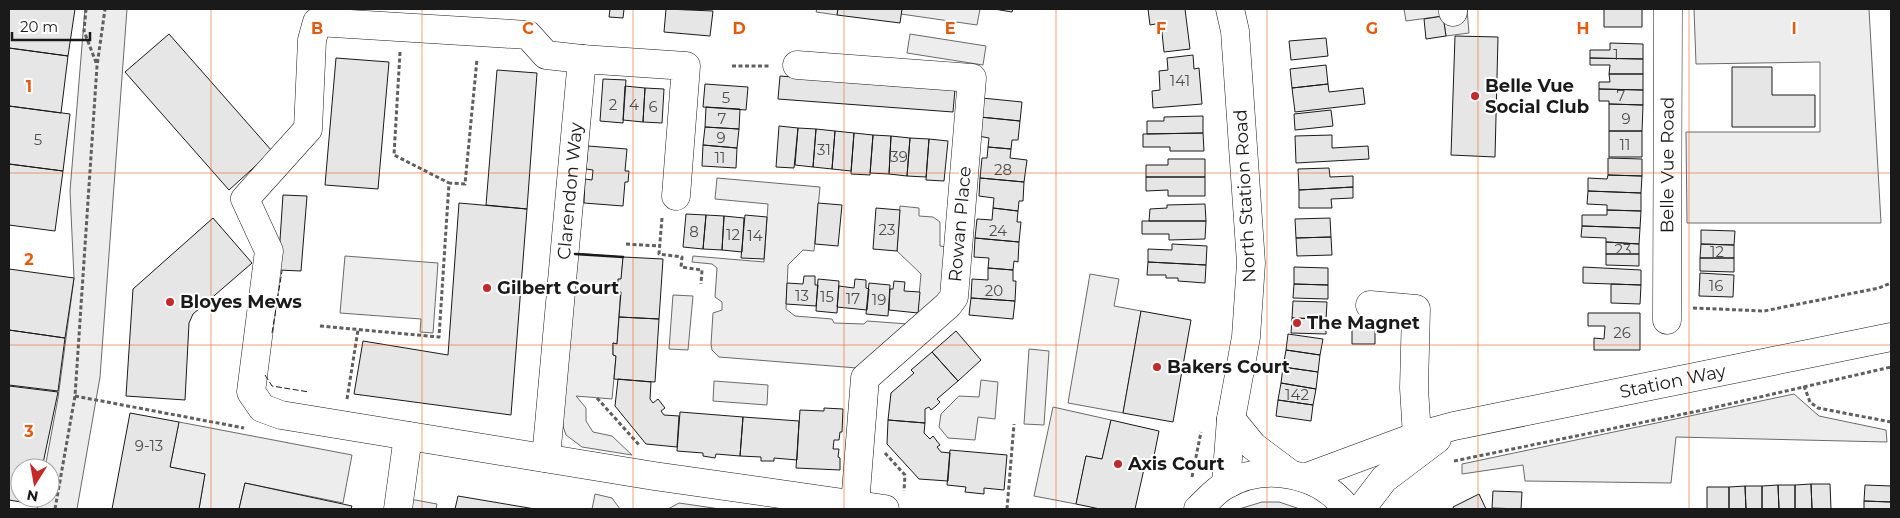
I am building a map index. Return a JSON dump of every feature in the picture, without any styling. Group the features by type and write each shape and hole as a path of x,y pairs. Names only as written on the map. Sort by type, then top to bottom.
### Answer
{"street":[{"name":"Belle Vue Road","path":"1667,313 1668,9"},
{"name":"North Station Road","path":"1226,484 1230,419 1246,337 1251,263 1235,16"},
{"path":"676,196 686,66 546,55 528,35 317,22 312,40 308,129 245,199 268,251 251,392 262,408 281,415 639,474 855,505 894,505"},
{"name":"Clarendon Way","path":"546,458 582,59"},
{"name":"Rowan Place","path":"797,65 972,78 954,297 948,305 865,378 855,505"},
{"path":"1370,305 1416,309 1414,388 1417,436"},
{"name":"Station Way","path":"1296,476 1417,436 1454,426 1891,337"},
{"path":"1230,419 1253,446 1296,476 1333,494 1348,509"},
{"name":"Station Way","path":"1361,509 1384,479 1454,426"},
{"path":"398,509 408,436"},
{"path":"1198,509 1226,484 1258,473 1296,476"}],"path":[{"path":"86,9 84,31 97,66"},
{"path":"55,509 75,396 97,66 105,9"},
{"path":"401,27 394,155 448,183 465,184 476,59 486,60"},
{"path":"732,66 797,65"},
{"path":"320,326 439,337 448,183"},
{"path":"676,196 674,212 662,210 659,254 682,257 682,267 702,270 701,284"},
{"path":"626,244 660,246"},
{"path":"1667,313 1764,311 1879,288 1891,283"},
{"path":"342,425 358,330"},
{"path":"1446,463 1703,410 1891,367"},
{"path":"1804,386 1810,402 1818,408 1891,422"},
{"path":"75,396 246,428"},
{"path":"597,398 640,446 639,474"},
{"path":"1007,509 1014,424"},
{"path":"1190,484 1202,429"},
{"path":"860,450 886,454 905,475 894,505"}],"shaded area":[{"path":"85,9 127,9 100,377 77,509 37,509 60,508 60,458 47,458 58,398 74,278 70,191"},
{"path":"817,9 838,9 837,15 816,12"},
{"path":"902,9 980,9 977,25 901,14"},
{"path":"1404,9 1467,9 1469,33 1446,36 1443,16 1406,21"},
{"path":"1694,9 1869,9 1881,223 1687,223 1686,132 1820,132 1820,62 1696,64"},
{"path":"910,34 986,46 983,65 907,53"},
{"path":"717,178 820,187 814,251 803,250 788,265 786,309 795,316 832,319 834,323 864,324 867,321 908,324 917,317 921,274 897,251 900,206 919,208 919,216 933,217 940,222 940,246 948,247 942,297 866,365 857,368 719,357 712,350 711,344 713,313 722,310 722,302 715,297 717,268 712,264 692,262 693,256 764,262 768,204 715,199"},
{"path":"575,253 623,257 617,344 613,343 613,355 616,356 612,399 576,396 586,408 586,421 593,432 612,436 632,455 582,447 566,435 563,426 562,417"},
{"path":"345,256 438,263 433,333 420,332 421,319 340,313"},
{"path":"1090,274 1119,279 1114,306 1141,311 1123,413 1068,403"},
{"path":"673,295 693,296 688,350 669,349"},
{"path":"1029,349 1049,351 1044,425 1024,424"},
{"path":"981,380 998,382 995,419 978,417 975,440 948,438 939,427 941,414 959,396 979,397"},
{"path":"714,381 768,385 767,405 713,401"},
{"path":"1794,394 1819,416 1886,430 1887,442 1676,437 1671,483 1525,481 1523,465 1462,474 1462,464"},
{"path":"1053,407 1111,420 1102,459 1086,456 1076,504 1034,496"},
{"path":"179,422 352,455 343,503 245,483 239,509 199,509 205,474 170,467"},
{"path":"595,494 612,498 620,509 592,509"},
{"path":"388,495 437,504 436,509 386,509"},
{"path":"1262,502 1279,502 1300,509 1239,509"},
{"path":"679,503 720,509 668,509"}],"building":[{"path":"9,9 75,9 68,56 9,48"},
{"path":"610,9 624,9 623,18 609,17"},
{"path":"666,9 713,11 710,36 664,32"},
{"path":"838,9 902,9 900,23 837,15"},
{"path":"994,9 1013,9 1012,12"},
{"path":"1148,9 1185,9 1190,49 1164,52 1161,23 1150,25"},
{"path":"1604,9 1642,9 1642,27 1604,27"},
{"path":"1443,16 1446,36 1426,39 1424,19"},
{"path":"169,34 272,151 229,190 125,72"},
{"name":"Belle Vue Social Club","path":"1455,36 1498,37 1495,157 1451,155"},
{"path":"1326,38 1328,56 1291,60 1289,41"},
{"path":"1610,43 1643,44 1643,59 1590,58 1590,50 1610,50"},
{"path":"9,48 68,56 61,113 9,106"},
{"path":"1193,55 1194,69 1199,68 1202,104 1153,108 1152,91 1160,90 1159,71 1168,70 1167,58"},
{"path":"336,58 389,62 378,189 325,185"},
{"path":"1590,58 1643,59 1643,74 1609,74 1610,65 1590,65"},
{"path":"1326,65 1328,84 1292,88 1290,69"},
{"path":"1732,67 1772,67 1772,95 1815,95 1815,127 1732,127"},
{"path":"497,70 537,73 527,209 486,205"},
{"path":"1609,74 1643,74 1643,90 1599,89 1599,82 1610,82"},
{"path":"780,76 955,89 953,112 778,99"},
{"path":"603,79 626,80 623,123 600,121"},
{"path":"705,84 748,87 746,110 703,107"},
{"path":"1328,84 1329,92 1363,88 1365,104 1295,112 1292,88"},
{"path":"625,86 645,88 643,122 623,120"},
{"path":"645,88 664,89 662,123 643,122"},
{"path":"1599,89 1643,90 1643,105 1609,104 1609,101 1599,101"},
{"path":"982,98 1022,102 1020,121 980,117"},
{"path":"1609,104 1643,105 1642,131 1609,131"},
{"path":"9,106 70,114 63,171 9,164"},
{"path":"706,107 740,109 739,129 705,127"},
{"path":"1331,110 1333,126 1295,130 1294,114"},
{"path":"1203,116 1203,133 1147,134 1147,121 1164,121 1164,117"},
{"path":"980,117 1020,121 1018,140 1012,140 1011,149 988,147 989,138 978,136"},
{"path":"779,126 798,128 794,168 776,167"},
{"path":"705,127 739,129 737,148 703,145"},
{"path":"798,128 816,129 813,167 795,165"},
{"path":"816,129 835,131 832,169 813,167"},
{"path":"835,131 854,133 851,171 832,169"},
{"path":"1609,131 1642,131 1642,157 1609,157"},
{"path":"854,133 873,135 870,175 851,174"},
{"path":"1203,133 1204,151 1170,151 1170,147 1143,147 1143,134"},
{"path":"873,135 891,136 889,174 870,173"},
{"path":"1332,135 1332,148 1368,146 1369,159 1296,163 1295,136"},
{"path":"891,136 910,138 907,176 889,174"},
{"path":"910,138 929,139 926,177 907,176"},
{"path":"929,139 948,141 944,181 926,180"},
{"path":"703,145 737,148 736,168 702,166"},
{"path":"588,146 627,149 625,171 629,171 628,182 625,182 623,206 584,203 585,179 592,180 593,170 586,169"},
{"path":"988,147 1011,149 1010,158 1027,160 1024,182 980,178 982,158 987,158"},
{"path":"1608,158 1642,159 1642,176 1608,175"},
{"path":"1168,159 1205,159 1205,177 1146,177 1146,165 1168,165"},
{"path":"9,164 63,171 55,231 9,225"},
{"path":"1329,168 1330,177 1353,176 1353,187 1299,190 1298,169"},
{"path":"1608,175 1642,176 1641,193 1588,191 1588,178 1607,179"},
{"path":"1146,177 1205,177 1205,196 1168,196 1168,190 1146,191"},
{"path":"980,178 1024,182 1023,201 1019,201 1018,211 993,208 994,198 979,196"},
{"path":"1353,187 1353,198 1331,199 1332,208 1299,208 1299,190"},
{"path":"1588,191 1641,193 1641,211 1607,210 1607,205 1587,204"},
{"path":"283,195 307,196 301,271 278,270"},
{"name":"Gilbert Court","path":"459,203 527,209 511,415 354,394 363,341 448,355"},
{"path":"818,203 842,205 838,246 815,244"},
{"path":"1205,204 1206,221 1149,221 1150,209 1167,208 1167,205"},
{"path":"876,208 900,210 897,251 873,249"},
{"path":"993,208 1018,211 1017,222 1021,222 1019,242 975,238 977,219 992,220"},
{"path":"1607,210 1641,211 1640,228 1582,226 1582,215 1607,215"},
{"path":"686,214 706,215 703,249 683,247"},
{"path":"706,215 724,216 722,250 703,249"},
{"path":"745,215 767,217 764,259 741,258"},
{"path":"724,216 744,218 742,252 722,250"},
{"name":"Bloyes Mews","path":"213,218 252,263 193,314 189,323 185,400 126,396 133,289"},
{"path":"1330,218 1331,237 1296,238 1295,219"},
{"path":"1142,221 1206,221 1205,239 1169,240 1169,234 1142,234"},
{"path":"1582,226 1640,228 1639,244 1606,242 1606,238 1581,237"},
{"path":"1701,230 1735,231 1734,245 1701,244"},
{"path":"1331,237 1332,255 1297,256 1296,238"},
{"path":"975,238 1019,242 1018,262 1014,261 1013,270 988,268 989,258 974,257"},
{"path":"1606,242 1639,244 1639,254 1606,254"},
{"path":"1172,244 1207,246 1206,265 1148,262 1148,249 1172,250"},
{"path":"1701,244 1734,245 1734,258 1700,258"},
{"path":"1606,254 1639,254 1639,266 1606,265"},
{"path":"623,257 663,259 659,319 619,317 621,292 617,292 618,279 621,279"},
{"path":"1700,258 1734,258 1734,272 1700,271"},
{"path":"1148,262 1206,265 1205,283 1178,281 1178,278 1166,278 1166,275 1147,275"},
{"path":"1294,267 1328,268 1328,285 1294,284"},
{"path":"1583,267 1641,270 1641,285 1583,283"},
{"path":"988,268 1013,270 1013,281 1016,281 1015,301 971,298 972,279 988,280"},
{"path":"9,269 74,278 65,338 9,330"},
{"path":"1700,273 1734,275 1733,297 1699,296"},
{"path":"804,276 815,276 815,285 818,285 816,306 786,304 787,283 803,284"},
{"path":"818,279 839,281 837,313 816,311"},
{"path":"855,279 866,280 866,288 869,289 867,310 837,307 839,286 854,288"},
{"path":"894,281 905,282 904,291 920,292 918,313 889,310 890,289 893,289"},
{"path":"869,283 890,285 888,316 866,314"},
{"path":"1294,284 1328,285 1328,299 1293,298"},
{"path":"1611,284 1641,285 1640,304 1611,303"},
{"path":"971,298 1015,301 1013,319 969,315"},
{"path":"1293,301 1327,302 1326,319 1292,318"},
{"name":"Bakers Court","path":"1141,311 1191,320 1173,422 1123,413"},
{"path":"1588,313 1640,313 1640,350 1594,350 1594,338 1604,339 1605,326 1588,326"},
{"path":"619,317 659,319 655,382 614,379 616,356 613,355 613,343 617,344"},
{"path":"1292,318 1326,319 1326,334 1291,333"},
{"path":"1352,325 1375,326 1375,344 1352,344"},
{"path":"9,330 65,338 58,391 9,385"},
{"path":"956,331 981,360 958,381 932,352"},
{"path":"1288,334 1323,339 1320,355 1286,350"},
{"path":"1286,350 1320,355 1318,372 1283,367"},
{"path":"932,352 958,381 937,399 940,402 936,406 931,410 929,407 925,409 925,423 888,420 891,393 914,373 911,370"},
{"path":"1283,367 1318,372 1316,389 1281,383"},
{"path":"618,379 651,382 650,399 653,403 658,399 665,408 661,411 664,415 679,416 677,447 646,444 615,406"},
{"path":"1281,383 1316,389 1313,405 1278,400"},
{"path":"9,386 58,392 44,458 10,458 9,500"},
{"path":"1278,400 1313,405 1311,421 1276,416"},
{"path":"824,408 843,409 842,432 840,432 839,440 834,440 833,449 839,449 840,470 796,468 800,410 824,411"},
{"path":"680,412 743,417 740,456 716,454 715,458 703,456 703,453 677,451"},
{"path":"130,413 179,422 170,467 205,474 199,509 112,509"},
{"path":"743,417 799,421 797,460 774,458 774,461 761,461 761,457 740,456"},
{"path":"888,420 925,423 924,433 930,439 933,436 940,445 937,447 941,452 950,453 948,481 919,479 887,444"},
{"name":"Axis Court","path":"1111,420 1159,431 1151,471 1144,469 1135,509 1100,509 1076,504 1086,456 1102,459"},
{"path":"950,450 1007,455 1004,490 984,488 984,494 965,492 966,487 947,485"},
{"path":"245,483 352,506 351,509 239,509"},
{"path":"1811,484 1830,484 1831,509 1812,509"},
{"path":"1811,484 1812,509 1795,509 1795,485"},
{"path":"1778,485 1779,509 1762,509 1762,486"},
{"path":"1778,485 1795,485 1795,509 1779,509"},
{"path":"1865,485 1891,486 1891,502 1864,501"},
{"path":"1745,486 1746,509 1729,509 1729,487"},
{"path":"1745,486 1762,486 1762,509 1746,509"},
{"path":"1707,487 1729,487 1729,509 1707,509"},
{"path":"1493,491 1522,492 1521,509 1492,508"},
{"path":"1479,494 1486,509 1454,509 1453,507"},
{"path":"458,496 535,509 455,509"},
{"path":"1864,501 1891,502 1891,509 1864,509"}],"fence":[{"path":"272,333 282,271"},
{"path":"265,375 272,386 309,392"}],"wall":[{"path":"575,254 623,257"}],"place":[{"name":"Belle Vue Social Club","path":"1475,96"},
{"name":"Gilbert Court","path":"487,288"},
{"name":"Bloyes Mews","path":"170,302"},
{"name":"The Magnet","path":"1297,323"},
{"name":"Bakers Court","path":"1157,367"},
{"name":"Axis Court","path":"1118,464"}]}
